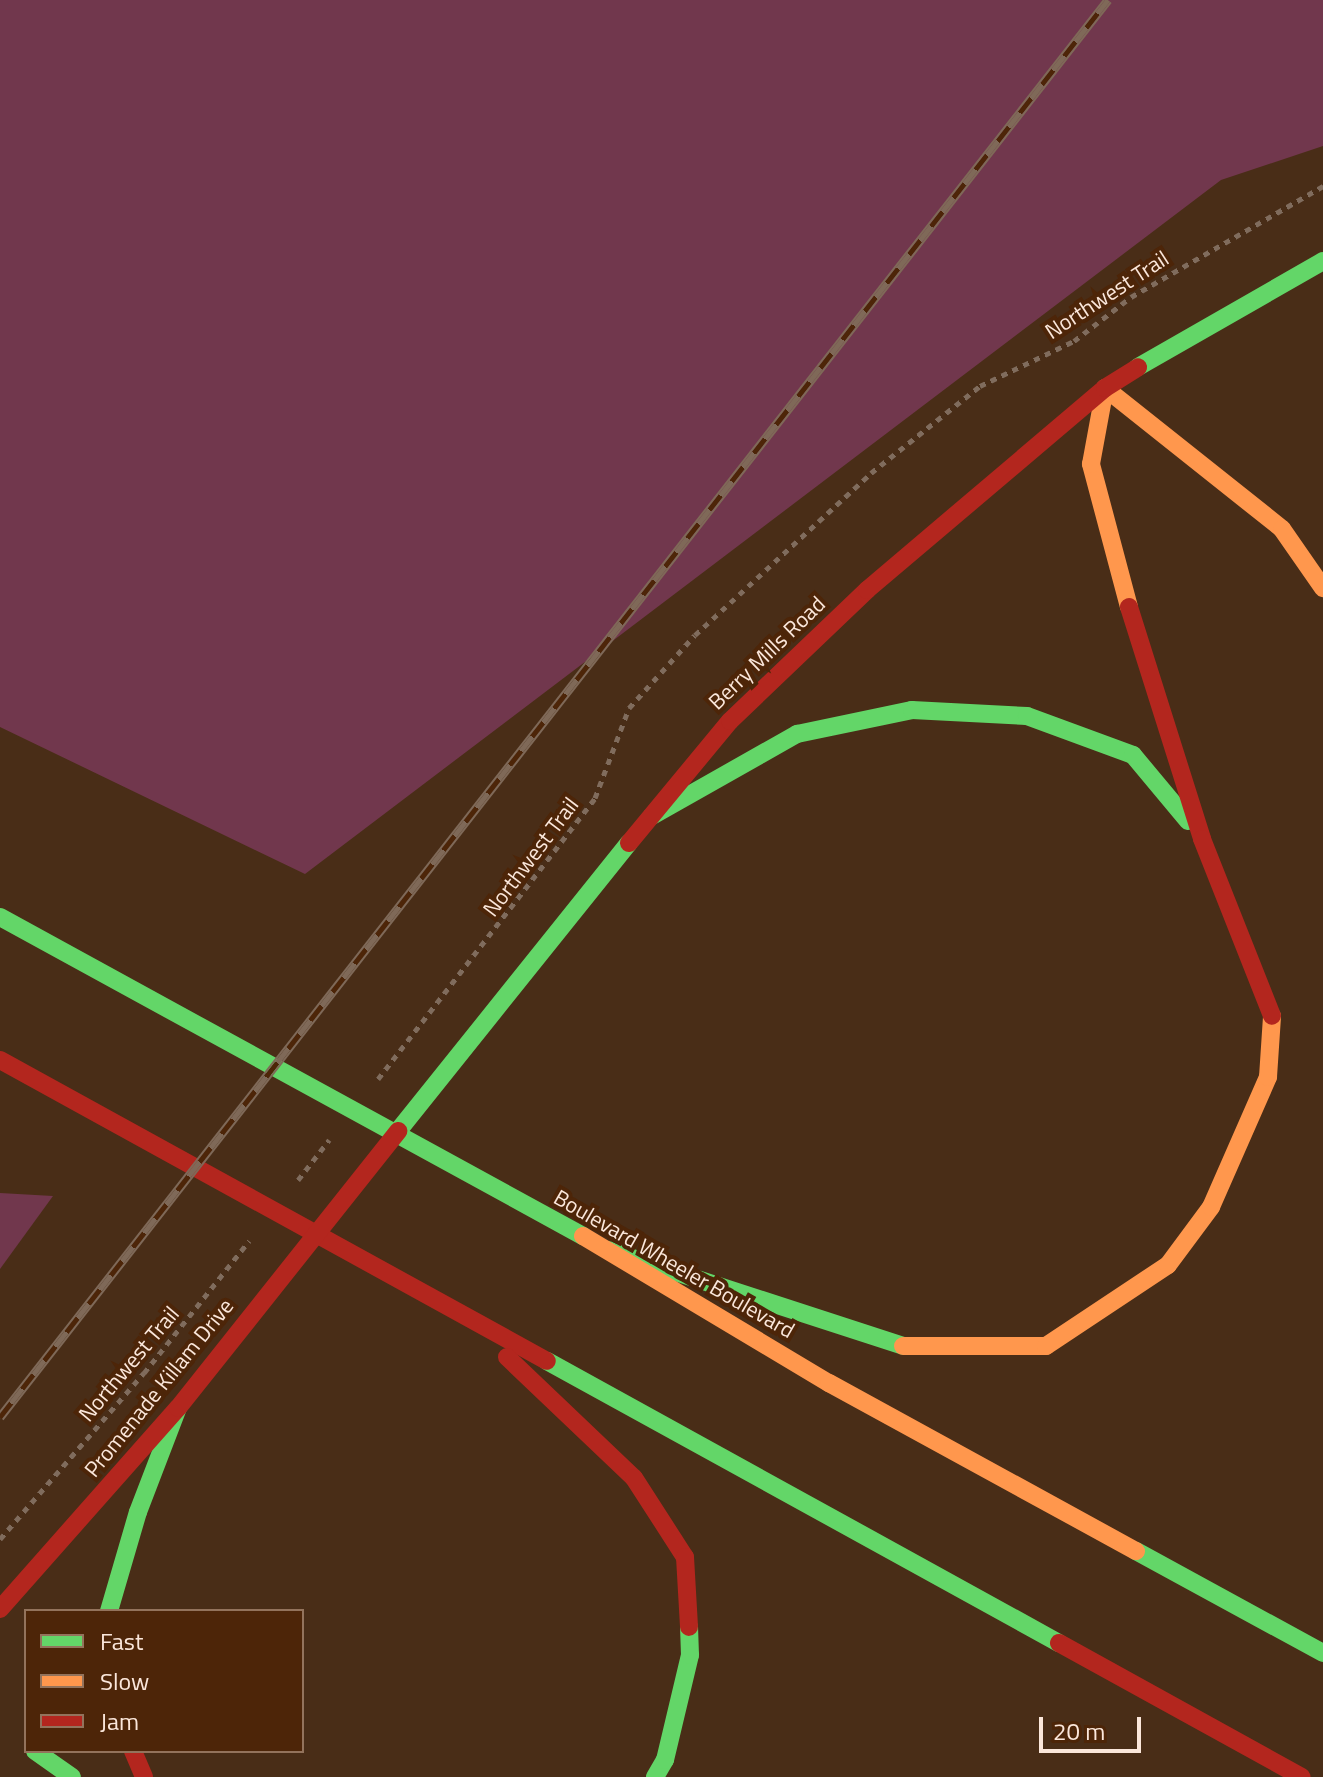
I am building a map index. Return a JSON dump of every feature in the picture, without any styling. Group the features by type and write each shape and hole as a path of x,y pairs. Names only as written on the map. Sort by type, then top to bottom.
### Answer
{"main road":[{"name":"Berry Mills Road","path":"349,1191 730,721 867,590 1105,388 1323,261"},
{"path":"608,1250 901,1346 1046,1346 1168,1265 1211,1207 1268,1077 1272,1008 1202,839 1141,654 1091,464 1105,388 1214,470 1282,529 1323,588"},
{"path":"652,816 797,734 912,710 1027,716 1133,755 1202,839"},
{"name":"Boulevard Wheeler Boulevard","path":"0,917 608,1250 829,1383 1323,1653"},
{"path":"0,1060 453,1305 1302,1777"},
{"name":"Promenade Killam Drive","path":"0,1609 54,1554 178,1408 349,1191"},
{"path":"453,1305 634,1478 685,1557 690,1655 665,1760 655,1777"},
{"path":"110,1609 138,1512 178,1408"},
{"path":"37,1753 72,1777"},
{"path":"134,1753 144,1777"}],"path":[{"name":"Northwest Trail","path":"369,1090 506,918 595,798 629,708 695,635 871,473 980,386 1074,341 1131,297 1323,186"},
{"path":"291,1188 340,1127"},
{"name":"Northwest Trail","path":"0,1539 144,1373 252,1237"}],"shaded area":[{"path":"0,0 1323,0 1323,146 1221,180 305,874 0,727"},
{"path":"0,1193 53,1196 0,1269"}],"railway":[{"path":"0,1417 1108,0"}],"traffic: fast":[{"path":"1138,367 1323,261"},
{"path":"652,816 797,734 912,710 1027,716 1133,755 1188,821"},
{"path":"398,1131 629,843"},
{"path":"0,917 583,1236"},
{"path":"608,1250 903,1346"},
{"path":"547,1361 1059,1643"},
{"path":"110,1609 138,1512 178,1408"},
{"path":"1136,1551 1323,1653"},
{"path":"655,1777 665,1760 690,1655 689,1627"},
{"path":"38,1753 72,1777"}],"traffic: slow":[{"path":"1129,607 1091,464 1105,388 1282,529 1323,588"},
{"path":"903,1346 1046,1346 1168,1265 1211,1207 1268,1077 1272,1016"},
{"path":"583,1236 829,1383 1136,1551"}],"traffic: jam":[{"path":"629,843 730,721 867,590 1105,388 1138,367"},
{"path":"1129,607 1202,839 1272,1016"},
{"path":"0,1060 547,1361"},
{"path":"0,1609 178,1408 398,1131"},
{"path":"507,1357 634,1478 685,1557 689,1627"},
{"path":"1059,1643 1302,1777"},
{"path":"134,1753 144,1777"}]}
